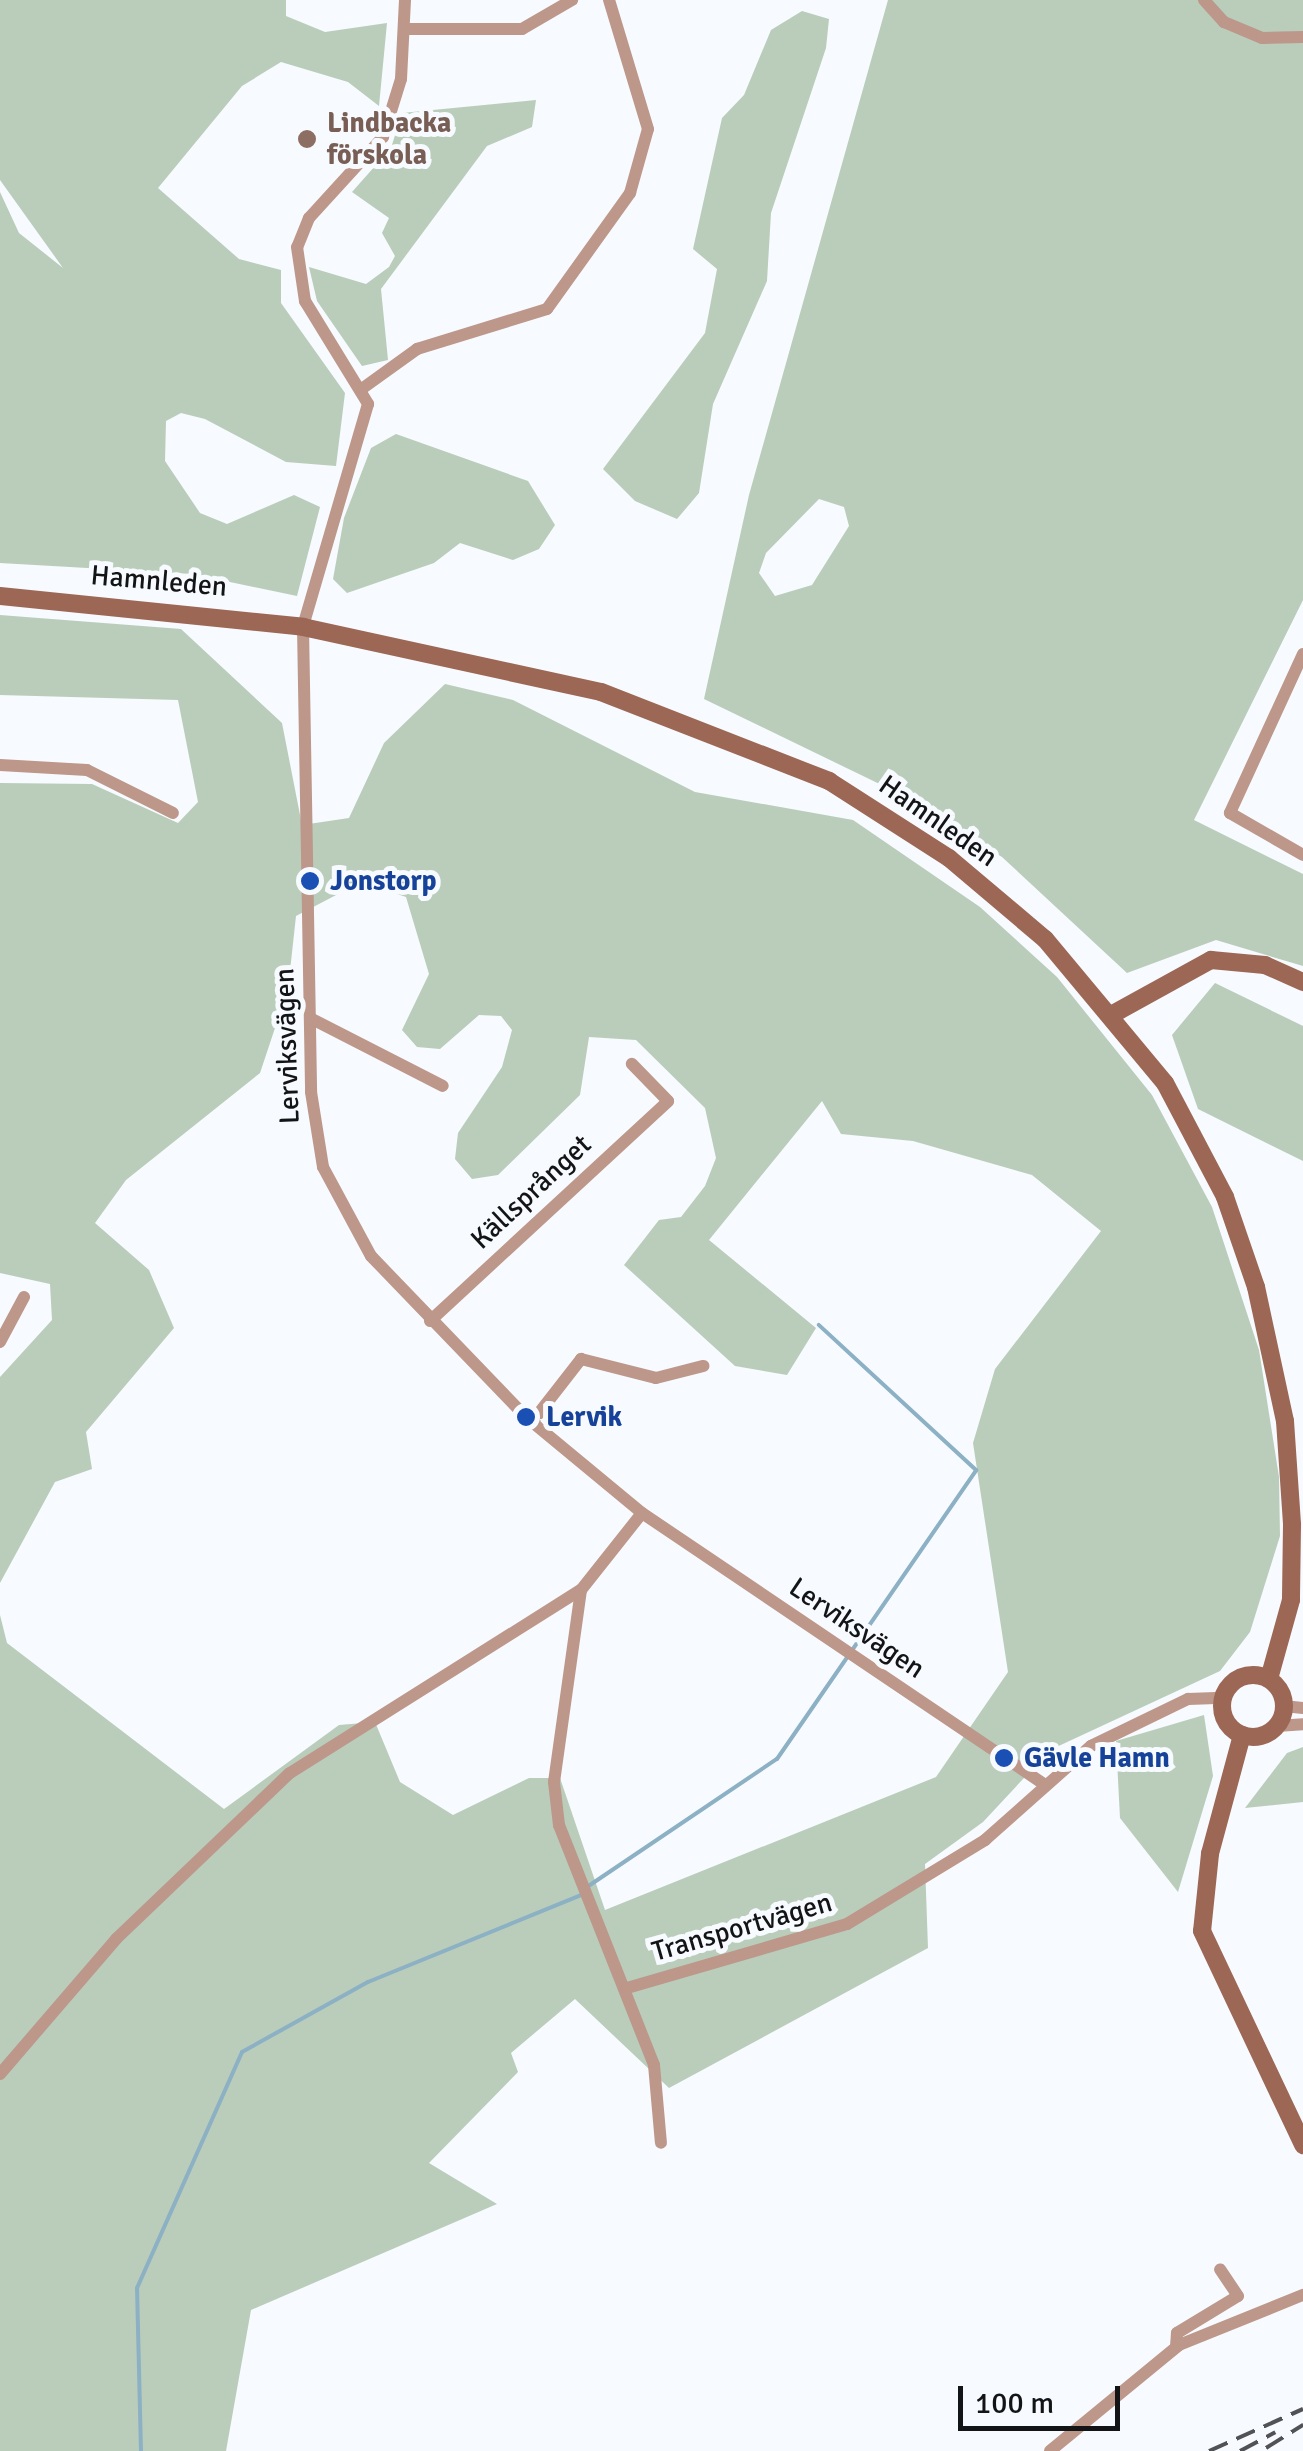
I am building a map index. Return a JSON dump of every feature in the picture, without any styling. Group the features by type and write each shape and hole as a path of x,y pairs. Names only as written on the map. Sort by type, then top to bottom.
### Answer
{"main road":[{"name":"Hamnleden","path":"0,596 303,627 602,692 829,782 949,858 1046,939 1114,1014 1166,1083 1225,1196 1274,1355 1290,1600 1269,1679"},
{"path":"1114,1014 1211,960 1266,966 1303,982"},
{"path":"1242,1677 1269,1679 1294,1707 1277,1726 1242,1735 1228,1724 1223,1698 1242,1677"},
{"path":"1242,1735 1203,1890 1202,1931 1303,2145"}],"street":[{"path":"405,0 407,29 383,136 309,218 297,247 304,301 363,388 417,349 547,309 630,192 648,129 610,0"},
{"path":"407,29 522,28 572,0"},
{"path":"1204,0 1224,22 1262,38 1303,37"},
{"name":"Lerviksvägen","path":"363,388 367,428 303,627 310,1018 323,1167 371,1256 532,1422 642,1513 1044,1784"},
{"path":"1303,654 1230,814 1303,855"},
{"path":"0,765 87,770 173,813"},
{"path":"310,1018 443,1086"},
{"name":"Källsprånget","path":"430,1321 668,1101 632,1064"},
{"path":"0,1342 24,1297"},
{"path":"532,1422 580,1358 656,1378 703,1366"},
{"path":"0,2074 116,1940 232,1828 338,1736 582,1590 642,1513"},
{"path":"582,1590 554,1782 559,1825 654,2065 660,2143"},
{"name":"Transportvägen","path":"626,1988 847,1924 986,1840 1044,1784 1137,1719 1188,1699 1223,1698"},
{"path":"1277,1726 1303,1724"},
{"path":"1176,2347 1177,2332 1238,2296 1220,2269"},
{"path":"1050,2451 1176,2347 1303,2295"}],"green space":[{"path":"0,0 286,0 286,16 325,32 387,23 379,106 348,82 281,62 242,86 158,188 239,259 281,270 281,303 345,393 336,466 286,462 205,419 181,413 166,421 165,461 200,513 227,524 294,495 320,507 297,596 192,574 0,563 0,192 19,233 63,268 0,180"},
{"path":"888,0 1303,0 1303,600 1194,820 1303,874 1303,966 1216,940 1127,973 1002,857 892,790 704,699 749,495","holes":["819,499 844,507 849,526 812,585 775,596 759,573 766,553"]},
{"path":"802,11 829,19 826,48 771,213 767,281 713,404 699,493 677,519 635,501 603,469 705,333 717,269 693,249 722,118 744,95 771,30"},
{"path":"536,100 532,127 487,146 381,289 388,360 362,366 317,301 309,267 366,284 389,267 395,256 382,233 389,218 352,192 391,148 402,113"},
{"path":"396,434 528,481 555,525 539,549 513,560 460,543 434,563 347,593 333,579 344,518 371,448"},
{"path":"0,615 181,629 282,723 302,825 349,818 384,743 445,684 513,700 695,792 853,820 980,907 1057,977 1152,1095 1212,1207 1259,1350 1279,1477 1280,1536 1250,1632 1220,1671 1050,1750 983,1822 925,1864 928,1948 669,2088 575,1999 511,2053 518,2072 429,2163 497,2204 251,2310 226,2451 0,2451 0,1615 7,1643 224,1809 339,1725 375,1722 400,1782 453,1815 529,1778 560,1778 605,1910 936,1777 1008,1672 973,1443 995,1369 1101,1231 1032,1175 913,1141 841,1134 822,1101 709,1240 816,1328 787,1375 735,1366 624,1265 659,1220 681,1217 705,1186 716,1158 705,1108 636,1040 589,1037 580,1095 498,1175 472,1179 455,1159 458,1133 502,1067 512,1030 501,1016 479,1015 440,1049 417,1047 402,1030 429,974 406,897 361,882 296,916 288,989 260,1073 126,1180 95,1223 149,1270 174,1328 86,1432 92,1469 55,1482 0,1583 0,1377 52,1320 50,1284 0,1273 0,783 92,784 178,823 198,802 178,700 0,695"},
{"path":"1215,983 1303,1026 1303,1161 1198,1109 1172,1035"},
{"path":"1204,1715 1213,1776 1178,1892 1120,1818 1116,1741"},
{"path":"1303,1747 1303,1802 1245,1808 1287,1753"}],"waterway":[{"path":"587,1887 777,1759 976,1470 819,1325"},
{"path":"141,2451 137,2288 242,2052 368,1982 581,1895"}],"railway":[{"path":"1209,2451 1303,2409"},
{"path":"1266,2448 1303,2425"},
{"path":"1240,2451 1275,2432"}],"place":[{"name":"Lindbacka förskola","path":"307,139"},
{"name":"Jonstorp","path":"310,881"},
{"name":"Lervik","path":"526,1417"},
{"name":"Gävle Hamn","path":"1004,1758"}]}
